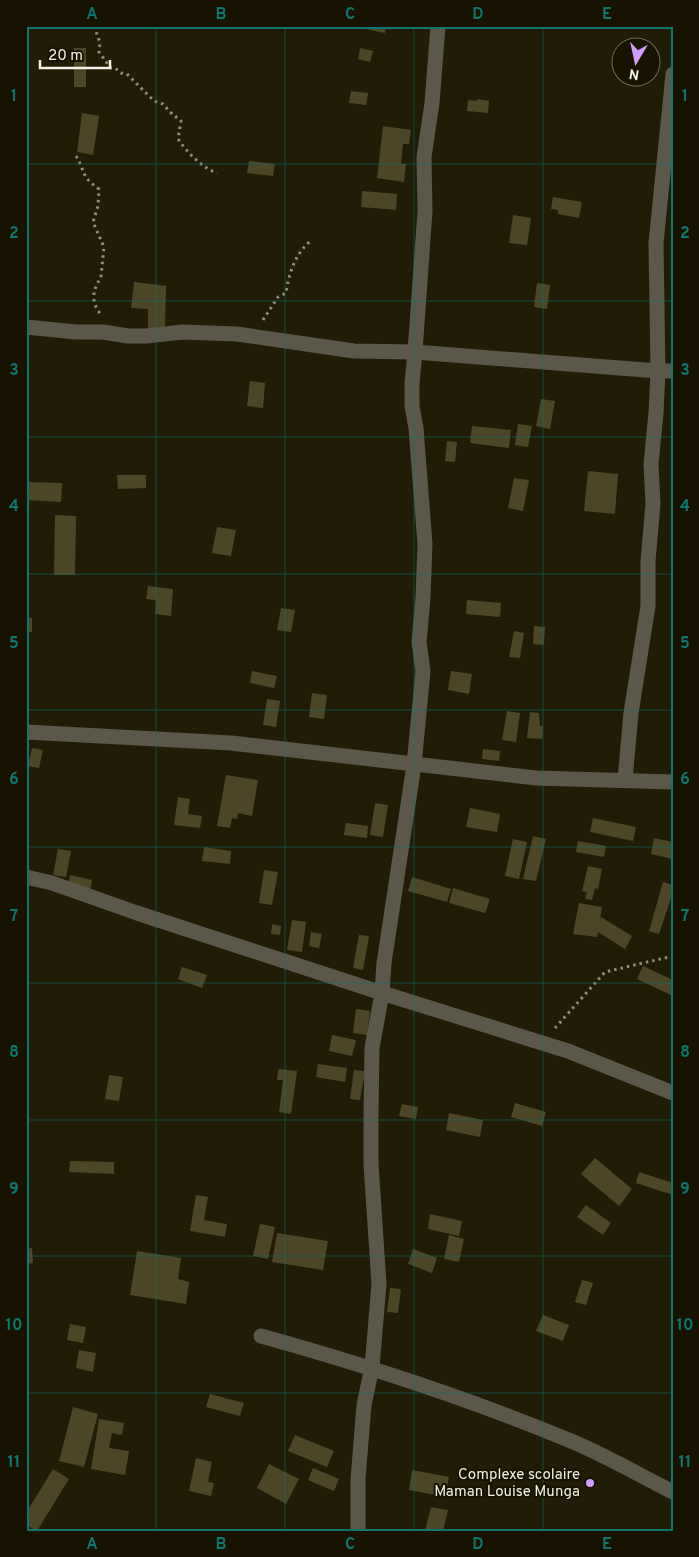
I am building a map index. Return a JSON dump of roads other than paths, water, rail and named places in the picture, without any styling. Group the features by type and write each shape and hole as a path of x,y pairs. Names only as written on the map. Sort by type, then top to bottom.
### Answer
{"street":[{"path":"358,1531 358,1479 364,1405 372,1367 379,1284 371,1164 372,1048 382,993 384,963 414,765 423,671 419,642 425,544 416,428 412,406 412,383 425,211 424,157 432,103 438,26"},
{"path":"625,780 631,713 648,606 648,561 653,504 651,464 656,413 666,371 656,243 673,74"},
{"path":"26,327 76,332 103,332 128,336 183,332 237,334 354,351 415,352 666,371"},
{"path":"26,732 231,743 536,778 673,782"},
{"path":"26,877 52,883 137,913 382,993 568,1050 673,1093"},
{"path":"261,1336 372,1367 572,1441 673,1492"}],"place":[{"name":"Complexe scolaire Maman Louise Munga","path":"590,1483"}]}
